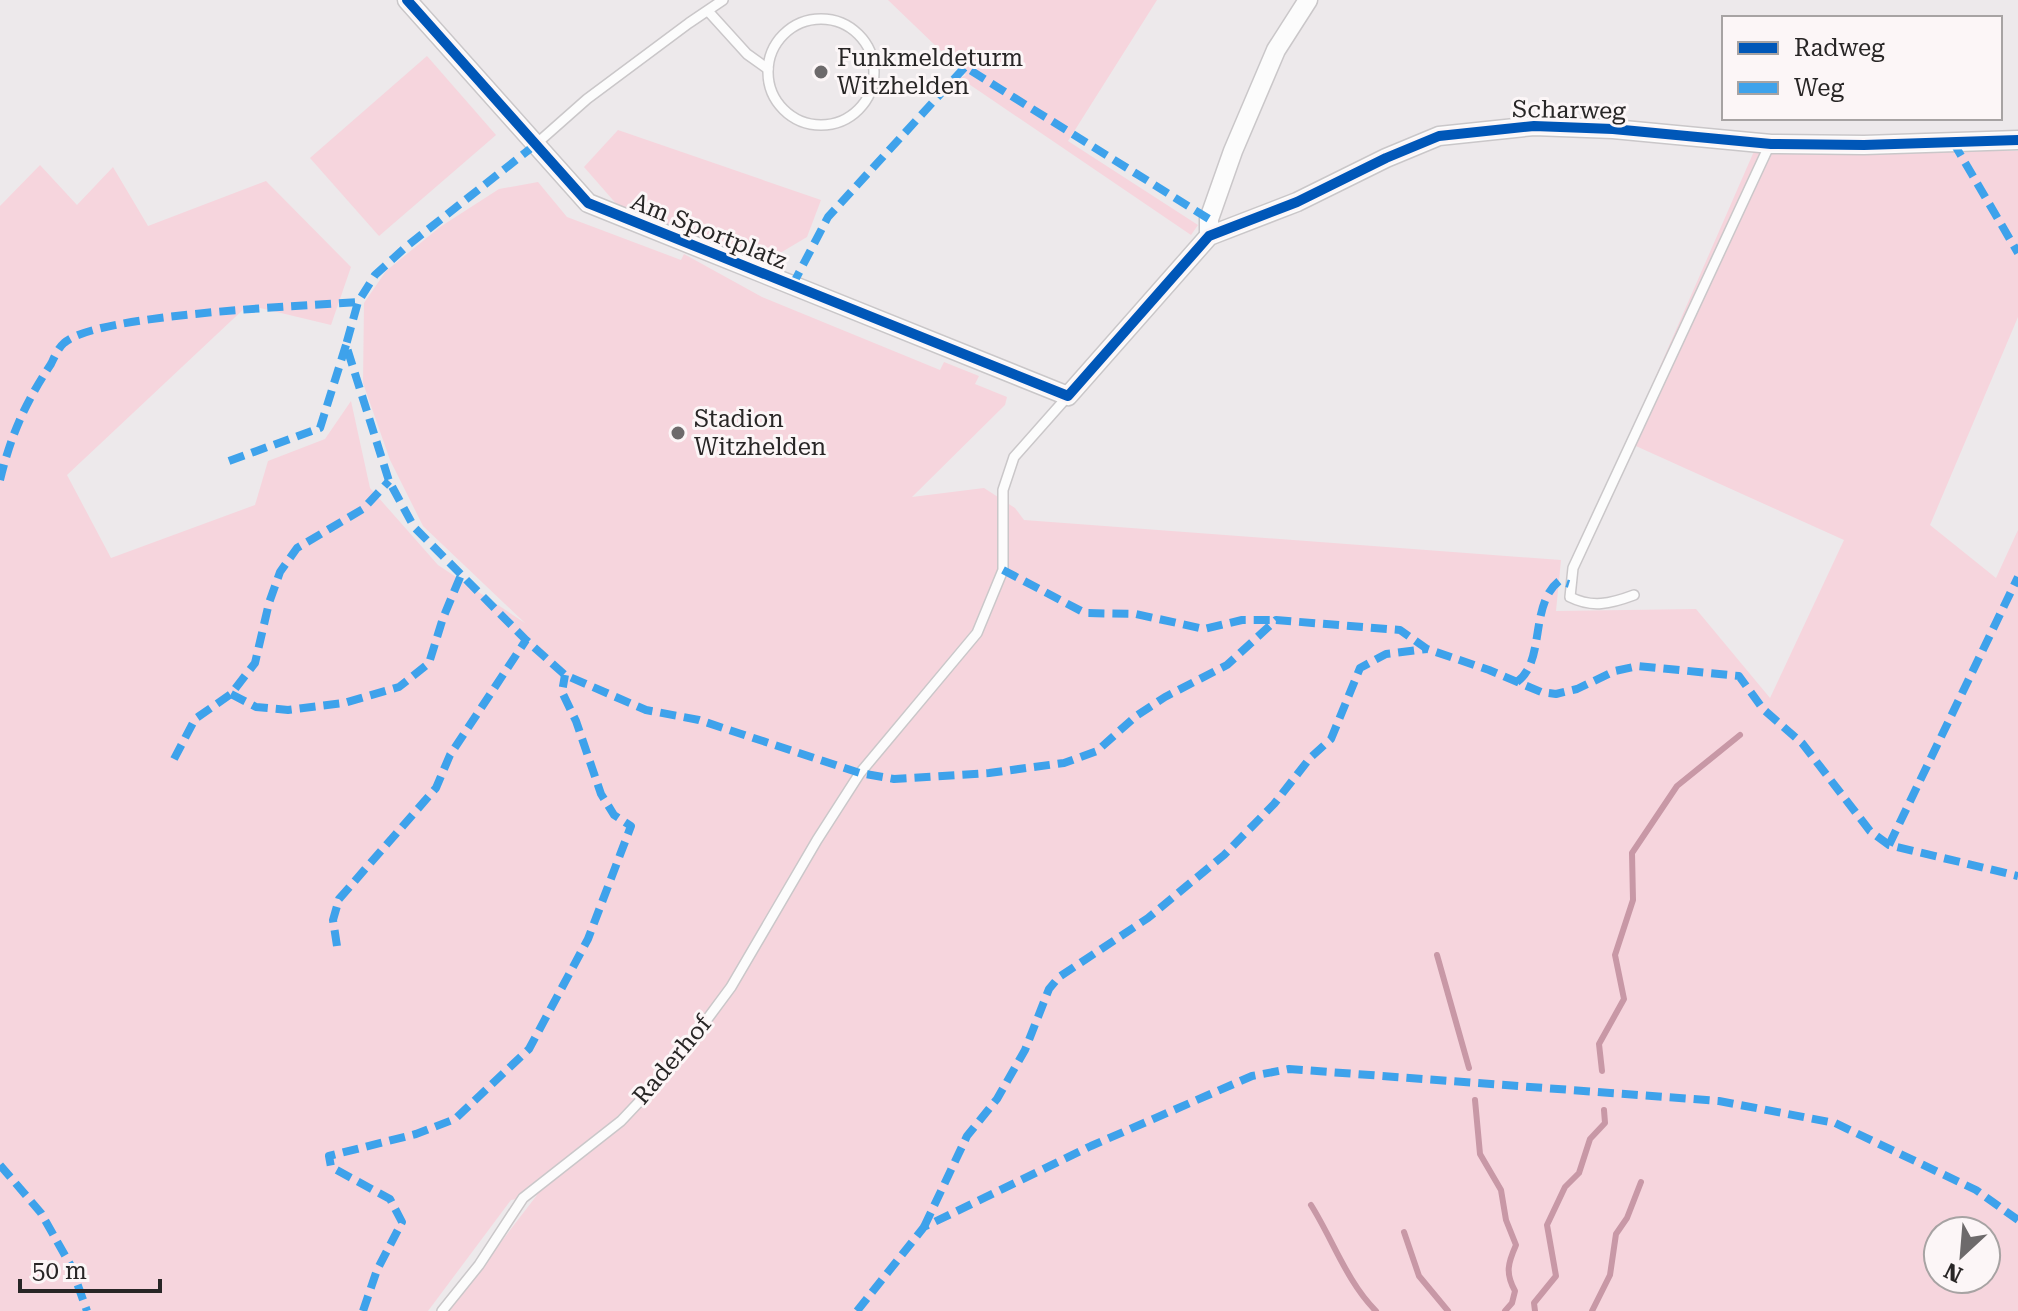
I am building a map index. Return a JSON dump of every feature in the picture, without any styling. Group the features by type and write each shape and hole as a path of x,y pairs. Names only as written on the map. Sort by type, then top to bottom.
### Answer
{"street":[{"name":"Am Sportplatz","path":"407,0 588,203 1068,396"},
{"name":"Scharweg","path":"1209,236 1209,219 1269,65 1308,0"},
{"name":"Scharweg","path":"1068,396 1209,236 1297,202 1439,136 1534,126 1613,129 1771,144 1864,145 2018,140"}],"lane":[{"path":"535,145 587,99 723,0"},
{"path":"708,11 747,54 768,69 773,94 779,105 789,114 812,124 824,125 849,117 866,99 873,62 862,39 853,30 830,20 804,21 783,35 775,45 768,69"},
{"path":"1634,595 1610,604 1584,604 1570,597 1573,568 1771,144"},
{"name":"Raderhof","path":"442,1311 479,1265 523,1198 621,1121 671,1068 731,987 860,773 977,633 1003,570 1003,490 1014,457 1068,396"}],"shaded area":[{"path":"888,0 1157,0 1068,141 1198,225 1191,235 960,78 966,75"},
{"path":"427,56 496,135 379,236 310,158"},
{"path":"618,130 821,200 807,237 760,265 619,207 584,167"},
{"path":"1755,149 2018,151 2018,317 1930,525 1996,578 2018,530 2018,1311 448,1311 537,1195 511,1200 428,1311 0,1311 0,206 40,165 77,205 113,167 148,226 266,181 351,267 331,325 248,305 67,475 111,558 255,505 268,461 325,439 351,401 370,488 438,565 525,623 423,526 390,460 363,383 364,303 386,271 440,227 499,189 538,182 567,217 681,260 684,254 762,297 940,370 944,362 979,376 975,384 1007,397 1005,405 912,497 984,488 1015,508 1024,520 1561,560 1556,611 1696,609 1770,698 1844,540 1627,442"}],"waterway":[{"path":"1602,1071 1599,1044 1624,999 1615,955 1633,900 1632,853 1677,786 1740,735"},
{"path":"1437,955 1469,1068"},
{"path":"1475,1100 1480,1154 1501,1190 1506,1220 1516,1245 1509,1268 1515,1291 1512,1303 1505,1311"},
{"path":"1535,1311 1534,1303 1556,1276 1547,1225 1565,1187 1579,1173 1590,1139 1605,1123 1604,1110"},
{"path":"1592,1311 1610,1275 1616,1234 1627,1218 1641,1182"},
{"path":"1311,1205 1348,1274 1376,1311"},
{"path":"1404,1232 1419,1276 1448,1311"}],"marked path":[{"path":"792,286 828,217 965,67 1209,219"},
{"path":"1953,142 2018,253"},
{"path":"535,145 375,275 358,302 346,345 389,481 414,527 565,675 646,710 699,720 860,773 894,779 989,773 1064,763 1097,751 1136,716 1227,665 1276,620 1400,630 1427,649 1541,692 1556,694 1577,689 1615,671 1638,666 1739,676 1763,709 1802,743 1870,831 1889,845 2018,876"},
{"path":"0,480 14,434 34,392 62,345 83,333 157,318 358,302"},
{"path":"229,461 320,428 346,345"},
{"path":"174,759 195,719 231,694 255,663 280,572 297,548 363,509 389,481"},
{"path":"1003,570 1085,613 1136,614 1204,629 1242,620 1276,620"},
{"path":"231,694 256,707 288,710 344,703 399,687 429,663 461,575"},
{"path":"1889,845 2018,577"},
{"path":"1517,682 1532,661 1540,618 1550,591 1559,581 1569,584"},
{"path":"337,946 333,920 339,899 436,788 450,755 526,640"},
{"path":"924,1227 967,1136 997,1099 1025,1050 1049,989 1059,977 1148,918 1224,855 1274,804 1310,758 1331,739 1360,668 1386,654 1427,649"},
{"path":"363,1311 377,1270 402,1222 390,1199 331,1167 329,1156 416,1134 455,1119 529,1049 588,939 631,826 614,815 601,794 576,721 562,692 565,675"},
{"path":"857,1311 924,1227 1091,1146 1252,1076 1289,1069 1719,1101 1835,1123 1976,1190 2018,1220"},
{"path":"0,1165 41,1213 71,1266 87,1311"}],"cycle path":[{"path":"407,0 588,203 1068,396 1209,236 1297,202 1439,136 1534,126 1613,129 1771,144 1864,145 2018,140"}],"place":[{"name":"Funkmeldeturm Witzhelden","path":"821,72"},
{"name":"Stadion Witzhelden","path":"678,433"}]}
